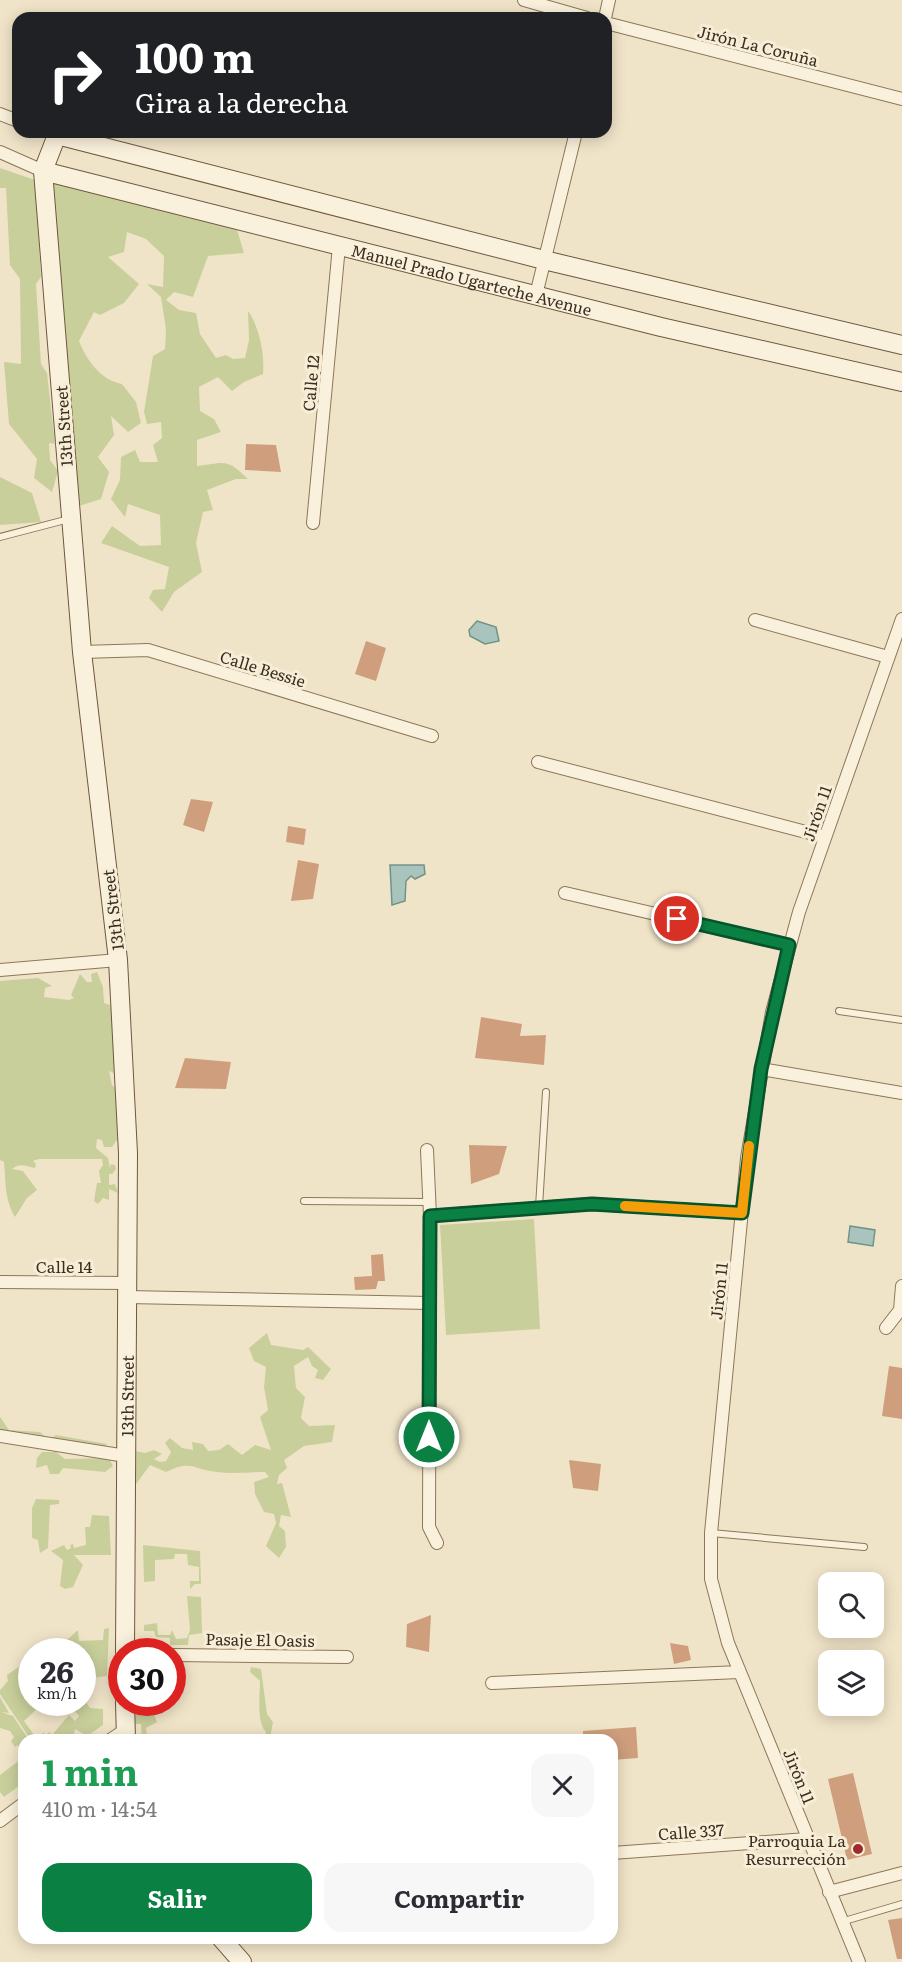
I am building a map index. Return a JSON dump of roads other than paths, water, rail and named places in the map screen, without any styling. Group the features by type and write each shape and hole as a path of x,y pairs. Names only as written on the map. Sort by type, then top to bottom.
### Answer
{"street":[{"path":"524,0 566,12"},
{"name":"Jirón La Coruña","path":"612,25 902,99"},
{"path":"0,152 43,171 51,138"},
{"path":"68,138 544,260 902,345"},
{"path":"536,295 574,138"},
{"name":"Manuel Prado Ugarteche Avenue","path":"43,171 661,327 902,382"},
{"name":"13th Street","path":"43,171 82,652 118,960 128,1153 125,1638"},
{"name":"Calle 12","path":"313,523 339,246"},
{"name":"Jirón 11","path":"858,1962 728,1643 711,1579 711,1533 742,1213 761,1069 789,945 902,619"},
{"path":"755,620 888,657"},
{"name":"Calle Bessie","path":"82,652 148,650 432,736"},
{"path":"538,762 825,837"},
{"path":"565,893 789,945"},
{"path":"0,970 118,960"},
{"path":"761,1069 902,1093"},
{"path":"427,1150 430,1216 429,1527 437,1543"},
{"path":"430,1216 592,1204 742,1213"},
{"name":"Calle 14","path":"0,1282 429,1303"},
{"path":"886,1328 900,1310 902,1286"},
{"path":"0,1436 126,1455"},
{"name":"Pasaje El Oasis","path":"186,1655 347,1657"},
{"path":"492,1683 740,1672"},
{"path":"121,1734 123,1716"},
{"path":"0,1821 18,1808"},
{"name":"Calle 337","path":"618,1853 807,1839"},
{"path":"829,1892 902,1873"},
{"path":"226,1944 242,1962"}],"lane":[{"path":"0,537 70,519"},
{"path":"839,1011 902,1020"},
{"path":"538,1207 546,1092"},
{"path":"303,1201 429,1202"},
{"path":"711,1533 864,1547"},
{"path":"841,1922 902,1904"}],"water":[{"path":"477,621 496,627 499,641 485,644 470,636 469,630"},
{"path":"390,865 424,865 425,874 415,879 411,876 406,881 405,901 392,905"},
{"path":"850,1226 875,1230 873,1246 848,1242"}],"place":[{"name":"Parroquia La Resurrección","path":"858,1849"}]}
